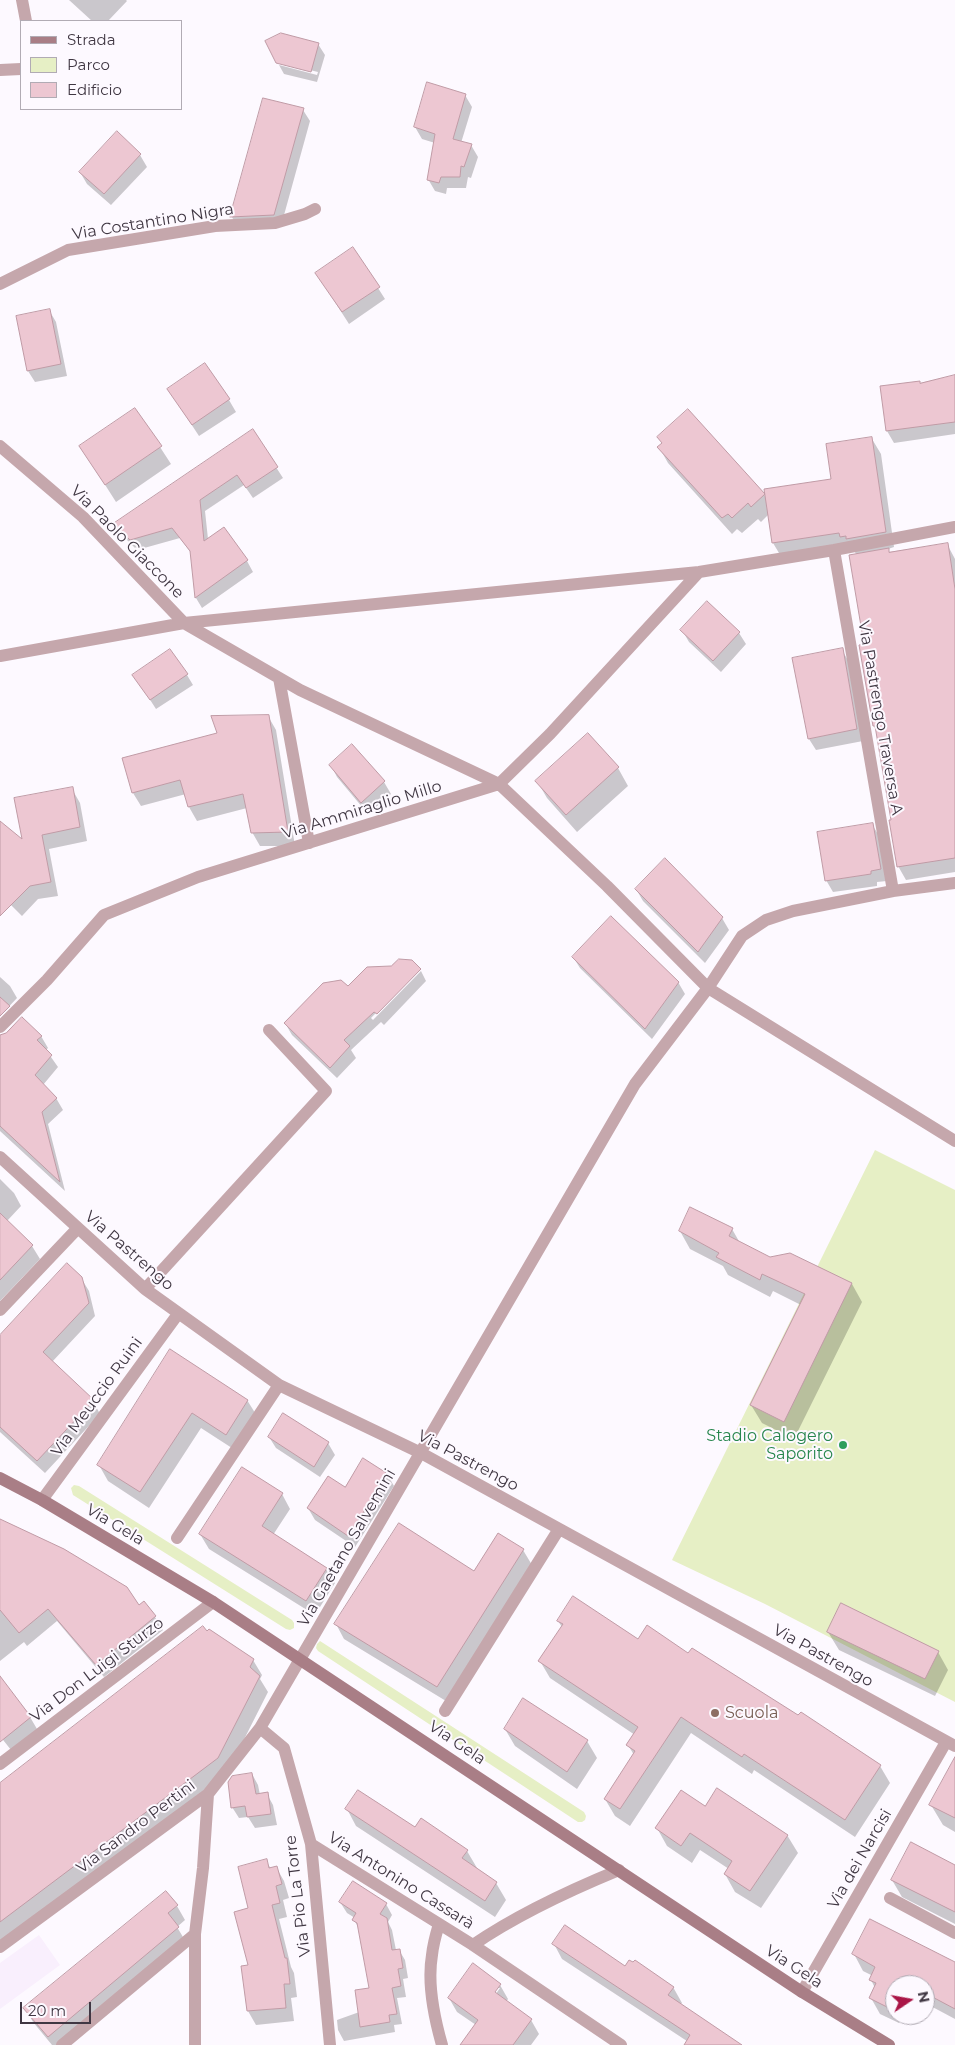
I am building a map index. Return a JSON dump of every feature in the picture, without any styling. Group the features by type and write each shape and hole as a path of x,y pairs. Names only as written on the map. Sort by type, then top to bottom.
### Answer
{"main road":[{"name":"Via Gela","path":"0,1478 42,1500 213,1602 802,1992 889,2045"}],"street":[{"path":"22,0 26,20"},
{"path":"0,70 20,69"},
{"name":"Via Costantino Nigra","path":"0,284 68,250 215,226 275,223 306,214 315,209"},
{"name":"Via Paolo Giaccone","path":"0,446 83,518 184,623 300,690 499,784 607,886 708,988 955,1141"},
{"path":"0,656 184,623 699,572 834,550 955,527"},
{"name":"Via Pastrengo Traversa A","path":"834,550 893,891"},
{"name":"Via Ammiraglio Millo","path":"0,1027 47,980 104,915 198,877 499,784 550,734 699,572"},
{"path":"279,678 309,843"},
{"name":"Via Gaetano Salvemini","path":"300,1659 635,1084 708,988 742,936 766,920 793,911 893,891 955,883"},
{"path":"145,1289 326,1091 269,1030"},
{"name":"Via Pastrengo","path":"0,1156 60,1210 77,1229 145,1289 279,1385 421,1453 950,1744"},
{"path":"0,1310 77,1229"},
{"name":"Via Meuccio Ruini","path":"42,1500 178,1314"},
{"path":"177,1538 279,1385"},
{"path":"445,1711 559,1529"},
{"name":"Via Don Luigi Sturzo","path":"0,1764 213,1602"},
{"name":"Via Sandro Pertini","path":"0,1948 208,1794 260,1728 300,1659"},
{"name":"Via Pio La Torre","path":"260,1728 284,1748 311,1844 330,2045"},
{"name":"Via dei Narcisi","path":"802,1992 950,1744"},
{"path":"195,2045 195,1934 204,1868 208,1794"},
{"name":"Via Antonino Cassarà","path":"311,1844 439,1924 622,2045"},
{"name":"Via Antonino Cassarà","path":"473,1946 500,1926 578,1887 619,1870"},
{"path":"890,1898 955,1933"},
{"path":"439,1924 431,1957 436,2024 442,2045"},
{"path":"62,2045 195,1934"}],"shaded area":[{"path":"39,1935 60,1965 0,2009 0,1963"}],"green space":[{"name":"Stadio Calogero Saporito","path":"875,1150 955,1190 955,1702 765,1604 672,1560"},
{"path":"74,1485 79,1486 292,1620 294,1628 286,1629 73,1495 71,1488"},
{"path":"320,1641 584,1812 585,1820 578,1822 318,1651 316,1648"}],"building":[{"path":"281,33 319,43 311,72 276,63 265,41"},
{"path":"427,82 466,94 453,139 472,144 464,167 461,166 460,177 441,177 439,183 427,180 435,134 414,127"},
{"path":"263,98 304,108 274,215 230,217"},
{"path":"117,131 141,154 104,194 79,172"},
{"path":"353,247 380,287 342,312 315,273"},
{"path":"50,309 61,364 27,371 16,316"},
{"path":"205,363 230,399 192,425 167,389"},
{"path":"955,375 955,422 886,431 880,386 920,381 920,383"},
{"path":"135,408 162,446 105,485 79,446"},
{"path":"688,409 765,494 751,507 748,503 732,518 728,514 722,518 657,447 662,443 657,437"},
{"path":"253,429 278,467 246,488 237,475 200,500 204,541 224,527 248,560 195,598 190,551 172,528 130,540 113,524"},
{"path":"872,437 886,532 846,539 846,536 840,537 839,533 772,543 764,489 831,479 826,444"},
{"path":"948,543 955,589 955,858 897,867 875,726 873,726 859,645 864,644 849,555 889,548 889,552"},
{"path":"707,601 740,632 713,661 680,630"},
{"path":"843,648 857,729 808,739 792,658"},
{"path":"170,649 188,674 150,700 132,675"},
{"path":"269,715 288,832 251,833 243,794 188,807 180,780 132,793 122,758 217,733 211,716"},
{"path":"588,733 619,767 566,815 535,781"},
{"path":"352,744 385,781 361,803 329,765"},
{"path":"73,787 80,827 42,835 51,882 30,886 0,916 0,821 22,839 14,798"},
{"path":"873,823 881,869 871,871 871,874 825,881 817,832"},
{"path":"665,858 723,917 698,952 635,889"},
{"path":"611,916 679,982 645,1029 572,957"},
{"path":"399,959 412,960 421,969 377,1014 374,1012 344,1040 350,1046 330,1068 284,1023 323,983 341,980 348,986 367,967 391,966"},
{"path":"0,997 10,1006 0,1016"},
{"path":"22,1017 42,1036 37,1040 52,1055 35,1075 57,1098 42,1112 60,1182 0,1126 0,1035 6,1033"},
{"path":"690,1207 733,1228 729,1236 770,1257 790,1253 852,1283 784,1422 750,1405 805,1294 762,1274 760,1280 716,1257 719,1253 679,1231"},
{"path":"0,1213 33,1245 0,1280"},
{"path":"67,1263 82,1277 89,1303 43,1352 94,1400 37,1461 0,1427 0,1335"},
{"path":"170,1349 248,1400 226,1435 192,1413 140,1492 97,1465"},
{"path":"283,1413 329,1442 314,1467 268,1437"},
{"path":"363,1458 388,1474 348,1536 307,1508 328,1476 345,1487"},
{"path":"242,1467 283,1493 262,1526 327,1568 306,1601 199,1534"},
{"path":"0,1519 64,1549 127,1587 139,1605 144,1601 156,1616 96,1665 48,1609 19,1633 0,1610"},
{"path":"399,1523 474,1571 498,1533 524,1549 437,1687 334,1624"},
{"path":"573,1596 638,1639 647,1625 688,1653 692,1648 798,1715 801,1712 881,1765 845,1820 744,1754 742,1757 681,1717 620,1809 604,1799 635,1751 626,1745 638,1727 538,1661 563,1624 557,1621"},
{"path":"841,1603 939,1651 925,1679 827,1632"},
{"path":"203,1626 207,1631 209,1629 254,1659 250,1667 260,1676 218,1758 0,1922 0,1783"},
{"path":"0,1676 31,1717 0,1742"},
{"path":"523,1698 588,1740 567,1772 504,1729"},
{"path":"955,1757 955,1818 929,1805"},
{"path":"252,1773 256,1794 268,1792 271,1814 247,1817 245,1806 231,1808 228,1782 232,1776"},
{"path":"717,1788 788,1835 750,1891 724,1874 732,1861 690,1833 681,1846 655,1828 681,1790 705,1806"},
{"path":"358,1790 415,1827 421,1818 468,1850 462,1858 497,1882 485,1901 345,1809"},
{"path":"911,1842 955,1865 955,1912 891,1880"},
{"path":"267,1859 269,1868 277,1866 282,1884 276,1886 280,1903 272,1905 285,1958 287,1958 290,1984 284,1984 286,2008 247,2011 241,1966 248,1965 234,1912 248,1908 238,1867"},
{"path":"353,1881 387,1903 380,1914 387,1918 392,1950 400,1949 403,1968 398,1969 401,1986 392,1988 397,2014 389,2015 390,2022 360,2027 355,1990 369,1988 357,1923 352,1920 356,1913 339,1902"},
{"path":"166,1891 178,1905 168,1913 179,1927 48,2037 23,2008"},
{"path":"870,1919 955,1962 955,2009 935,1998 935,1975 885,1975 885,2006 869,1998 876,1983 869,1980 875,1967 852,1954"},
{"path":"565,1925 625,1966 629,1960 633,1962 635,1960 674,1987 668,1995 742,2045 684,2045 690,2035 552,1944"},
{"path":"473,1963 501,1984 495,1992 532,2019 513,2045 460,2045 478,2020 448,1998"}],"place":[{"name":"Stadio Calogero Saporito","path":"843,1445"},
{"name":"Scuola","path":"715,1713"}]}
